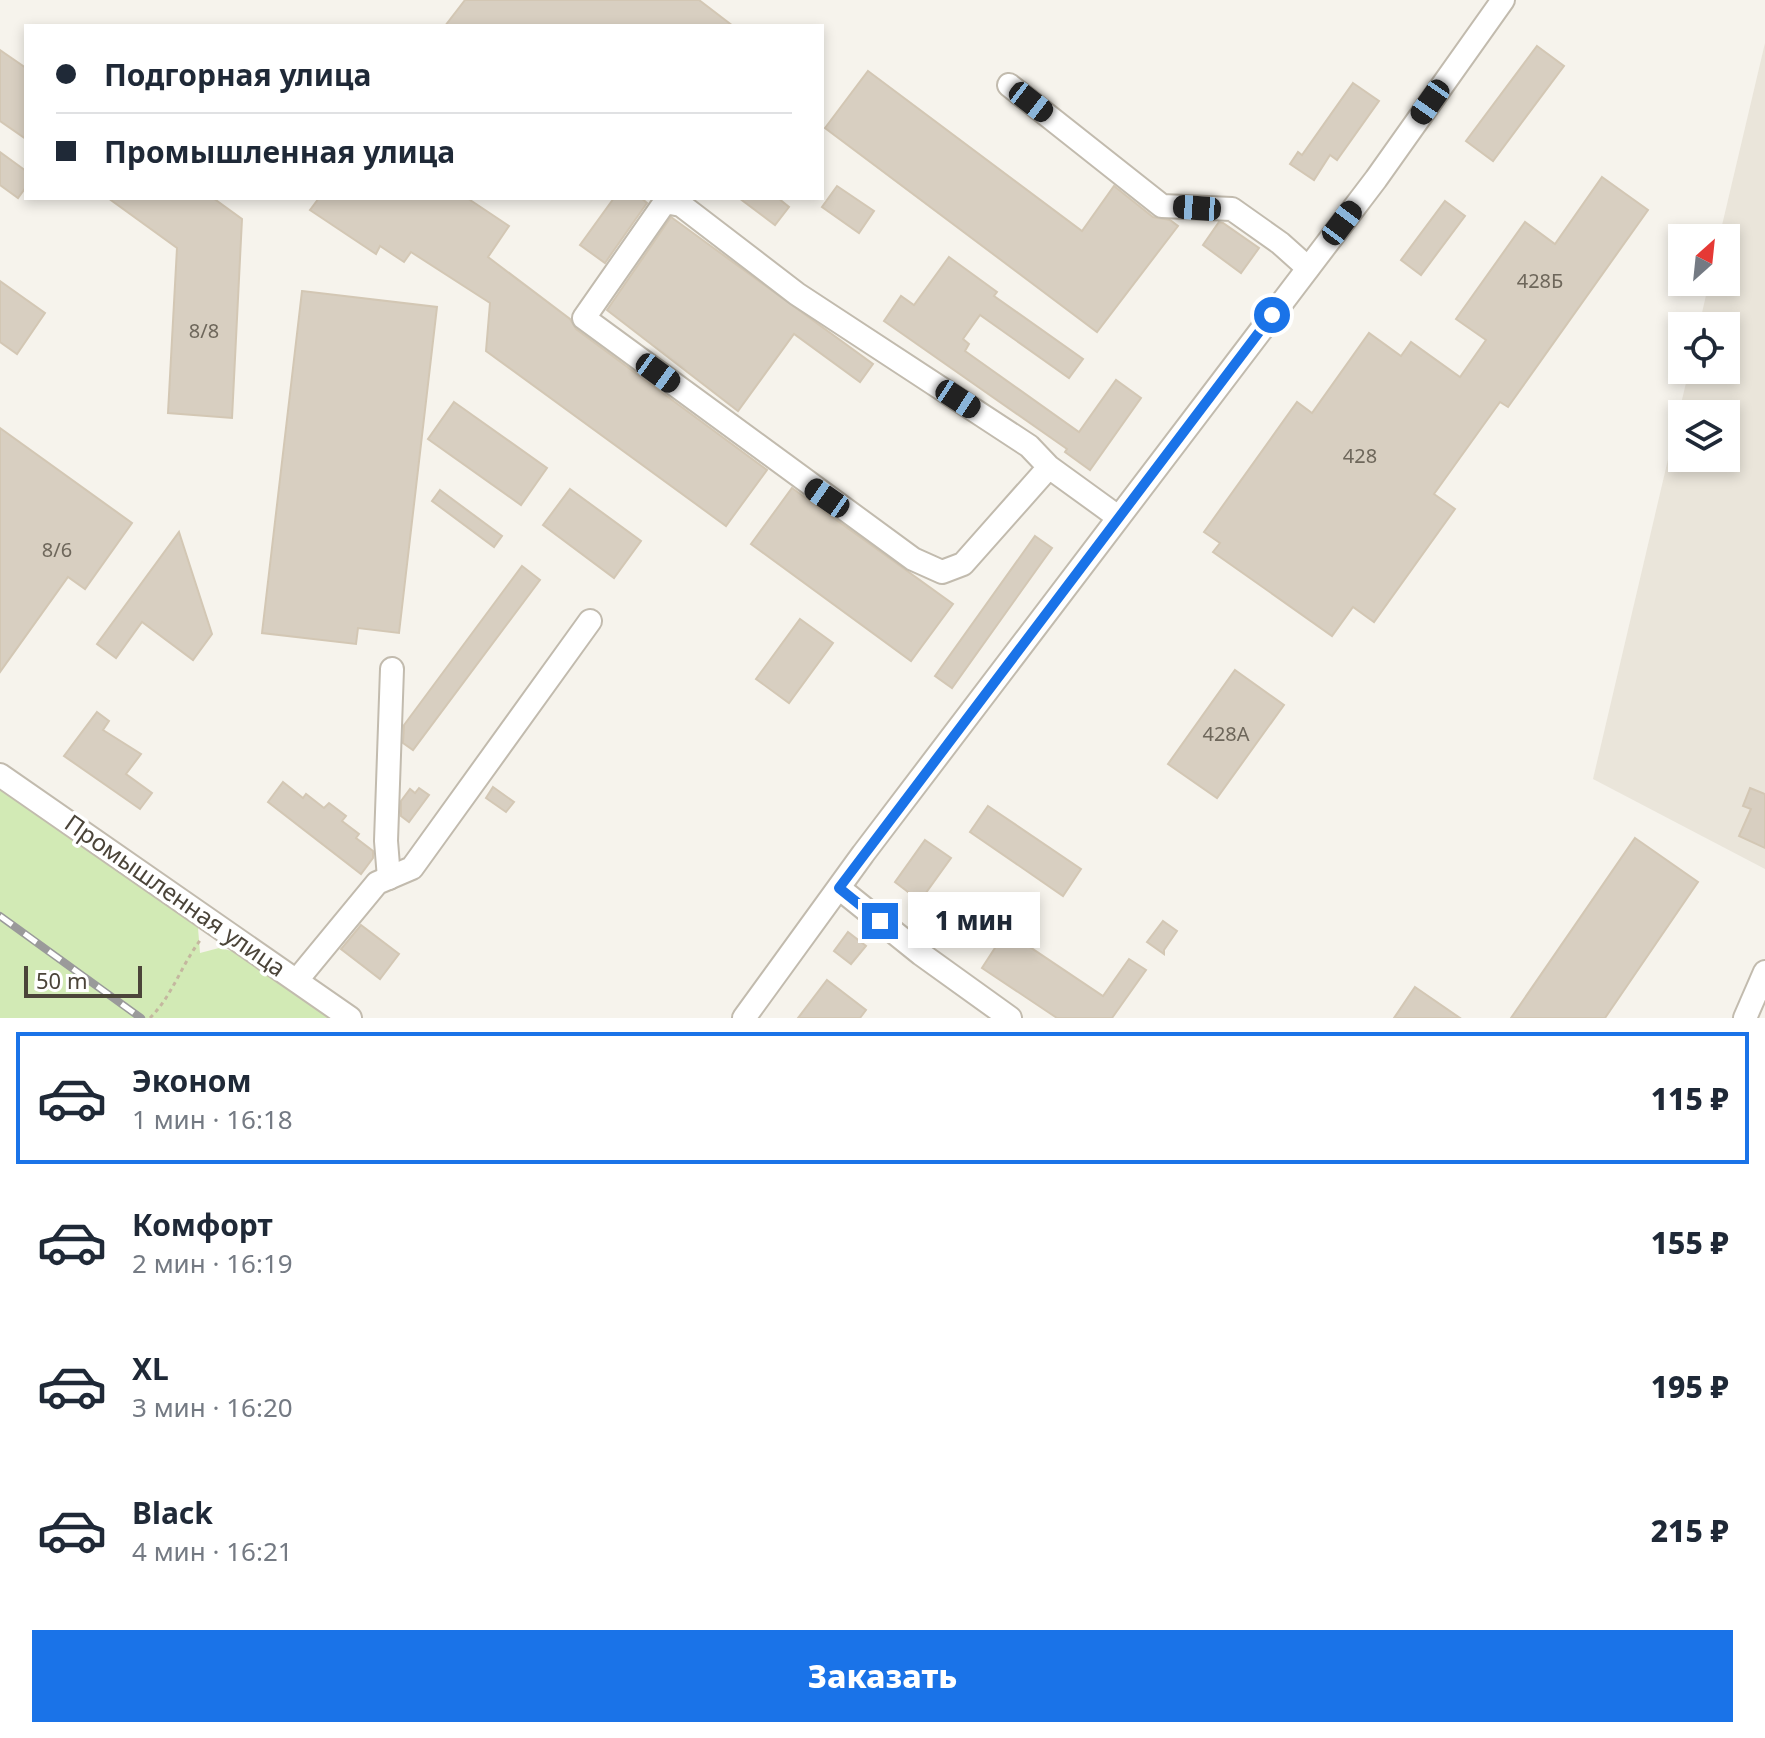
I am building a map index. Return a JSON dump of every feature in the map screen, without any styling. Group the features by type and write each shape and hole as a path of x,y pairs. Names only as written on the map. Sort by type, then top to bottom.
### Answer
{"street":[{"path":"744,1018 1118,517 1376,179 1503,0"},
{"path":"1009,85 1162,206 1232,209 1280,243 1308,268"},
{"path":"1049,467 963,564 942,572 913,559 584,318 665,202 681,205 797,294 1029,446 1049,467 1118,517"},
{"path":"297,980 377,883 412,868 590,621"},
{"path":"389,878 386,841 392,669"},
{"name":"Промышленная улица","path":"0,775 350,1018"},
{"path":"839,888 921,954 1010,1018"},
{"path":"1745,1018 1765,972"}],"path":[{"path":"150,1018 162,1005 187,957 214,923"}],"shaded area":[{"path":"1765,43 1765,869 1593,779 1668,459 1668,472 1740,472 1740,400 1682,400 1686,384 1740,384 1740,312 1702,312 1706,296 1740,296 1740,224 1722,224"}],"green space":[{"path":"0,785 198,928 200,953 219,948 245,954 329,1018 0,1018"}],"building":[{"path":"465,0 699,0 730,24 447,24"},
{"path":"1537,46 1564,66 1493,161 1466,141"},
{"path":"0,50 24,67 24,138 0,121"},
{"path":"868,71 1082,231 1114,186 1153,217 1170,220 1178,226 1097,332 825,128"},
{"path":"1353,83 1379,101 1337,160 1330,155 1314,180 1290,164 1298,152 1302,155"},
{"path":"0,152 24,170 24,190 18,198 0,185"},
{"path":"1602,177 1648,210 1508,407 1500,402 1434,494 1455,509 1374,622 1353,607 1332,636 1213,552 1220,543 1204,532 1297,402 1312,413 1369,333 1401,356 1411,342 1460,377 1486,340 1456,319 1525,222 1555,244"},
{"path":"837,186 874,211 859,233 822,207"},
{"path":"111,200 216,200 242,219 232,418 168,413 177,248"},
{"path":"318,200 470,200 509,226 488,257 570,319 576,329 767,470 726,526 486,351 490,303 411,252 404,262 380,246 376,254 310,210"},
{"path":"613,200 643,200 647,203 605,263 580,245"},
{"path":"742,200 780,200 789,207 775,225"},
{"path":"1445,201 1465,216 1421,275 1401,260"},
{"path":"671,217 873,364 860,382 794,334 738,411 607,310"},
{"path":"1219,222 1259,248 1241,273 1203,245"},
{"path":"949,257 997,292 994,296 1083,359 1069,378 980,315 963,339 969,344 965,351 1079,432 1116,380 1141,398 1090,470 1065,452 1067,449 884,321 901,296 914,305"},
{"path":"0,281 45,313 17,354 0,342"},
{"path":"302,291 437,307 399,633 358,628 356,644 262,633"},
{"path":"454,402 547,468 521,505 428,439"},
{"path":"0,428 132,523 85,589 68,577 0,672"},
{"path":"792,488 953,604 911,661 751,544"},
{"path":"570,489 641,541 614,578 543,525"},
{"path":"440,490 502,536 494,547 432,501"},
{"path":"179,532 212,634 193,660 142,622 116,658 97,644"},
{"path":"1035,536 1052,548 952,688 935,676"},
{"path":"522,566 540,580 413,750 403,743 404,725"},
{"path":"800,619 833,643 789,703 756,679"},
{"path":"1235,670 1284,705 1217,798 1168,764"},
{"path":"97,712 109,721 103,730 141,754 126,774 152,793 140,809 64,756"},
{"path":"283,782 303,798 306,794 324,808 329,803 346,816 342,821 359,834 356,838 373,851 373,858 361,874 268,802"},
{"path":"493,787 514,802 506,812 486,798"},
{"path":"419,788 429,795 409,822 401,816 401,801 410,789 415,793"},
{"path":"1750,788 1765,794 1765,848 1739,836 1751,809 1743,806"},
{"path":"988,806 1081,869 1063,896 970,832"},
{"path":"1635,838 1698,882 1605,1018 1511,1018"},
{"path":"925,840 951,858 920,901 895,882"},
{"path":"1163,921 1177,931 1164,954 1147,942"},
{"path":"361,925 399,954 380,979 341,949"},
{"path":"1006,931 1103,996 1129,959 1146,970 1112,1018 1057,1018 982,968"},
{"path":"848,932 866,946 851,964 834,951"},
{"path":"827,980 866,1010 860,1018 798,1018"},
{"path":"1415,987 1460,1018 1394,1018"}],"railway":[{"path":"0,916 141,1018"}],"route":[{"path":"880,921 839,888 1272,315"}]}
